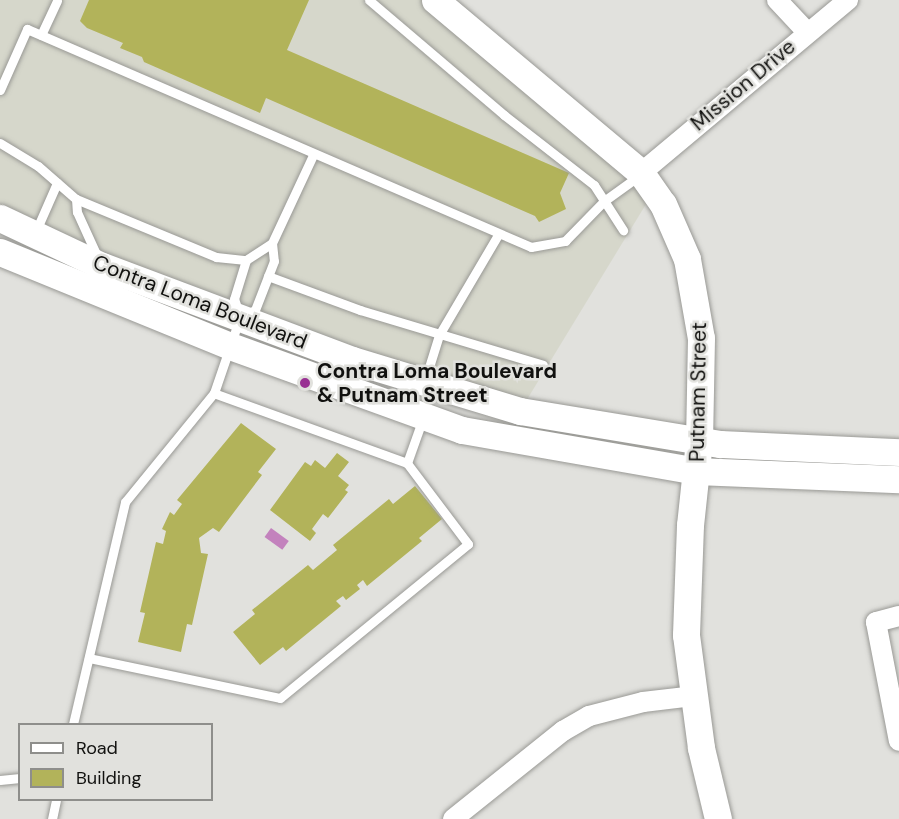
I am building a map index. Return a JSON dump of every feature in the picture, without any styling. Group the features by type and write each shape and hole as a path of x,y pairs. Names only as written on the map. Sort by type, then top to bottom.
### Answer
{"main road":[{"name":"Putnam Street","path":"435,0 641,173 675,229 695,286 701,338 699,441 687,583 686,635 693,696 718,819"},
{"name":"Contra Loma Boulevard","path":"0,218 102,266 424,382 520,411 699,441 899,452"},
{"name":"Contra Loma Boulevard","path":"0,252 230,346 462,430 536,445 696,471 899,479"}],"street":[{"path":"777,0 807,33"},
{"name":"Mission Drive","path":"641,173 848,0"},
{"path":"899,616 876,622 899,741"},
{"path":"453,819 589,716 643,702 693,696"}],"lane":[{"path":"41,35 57,0"},
{"path":"369,0 504,115 594,186 623,230"},
{"path":"0,90 27,29 313,155 531,247 550,246 565,241 604,201 641,173"},
{"path":"0,143 76,199 216,256 246,260"},
{"path":"240,317 255,310 274,261 272,243 313,155"},
{"path":"34,235 57,183"},
{"path":"76,199 77,212 102,266"},
{"path":"424,382 439,335 498,235"},
{"path":"73,723 125,501 214,393 240,317 234,299 246,260 272,243"},
{"path":"268,276 439,335 543,365"},
{"path":"89,658 280,698 468,544 406,463 214,393"},
{"path":"406,463 423,416"},
{"path":"0,780 18,778"},
{"path":"52,819 56,801"}],"shaded area":[{"path":"0,0 435,0 654,191 520,411 0,218"},
{"path":"271,528 289,541 282,550 265,537"}],"building":[{"path":"89,0 309,0 287,50 569,173 560,193 566,209 539,222 535,216 266,98 260,113 144,62 142,57 120,48 123,43 87,28 80,21"},
{"path":"241,423 276,449 258,472 262,475 219,532 213,528 199,538 201,553 208,554 192,625 187,624 181,652 138,642 145,613 140,612 156,542 163,544 166,531 162,529 170,512 174,515 182,504 177,500"},
{"path":"337,453 349,462 338,476 349,485 345,490 348,492 328,518 323,514 312,529 316,533 310,541 270,510 305,462 311,466 315,460 325,468"},
{"path":"415,486 442,519 419,538 422,541 367,586 363,580 357,585 360,589 346,600 343,596 336,601 341,606 286,651 283,647 260,665 233,632 255,614 252,610 308,565 313,570 337,550 333,545 389,499 393,504"}],"place":[{"name":"Contra Loma Boulevard & Putnam Street","path":"305,383"}]}
